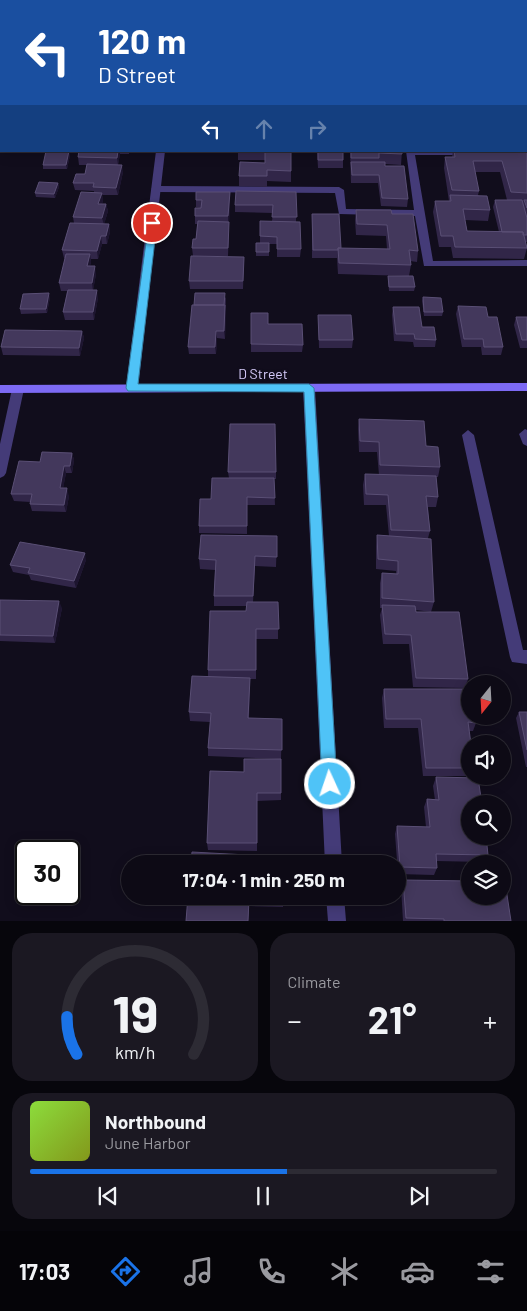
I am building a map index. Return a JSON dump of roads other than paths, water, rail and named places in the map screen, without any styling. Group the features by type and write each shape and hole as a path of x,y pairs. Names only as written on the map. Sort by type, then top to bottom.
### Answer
{"street":[{"path":"132,388 161,152"},
{"path":"477,152 410,152 428,264 527,263"},
{"path":"156,189 339,190 342,212 420,213"},
{"name":"D Street","path":"0,389 527,387"},
{"path":"309,388 334,855"},
{"path":"0,472 18,389"},
{"path":"468,435 517,657 527,657"},
{"path":"337,905 338,921"}]}
